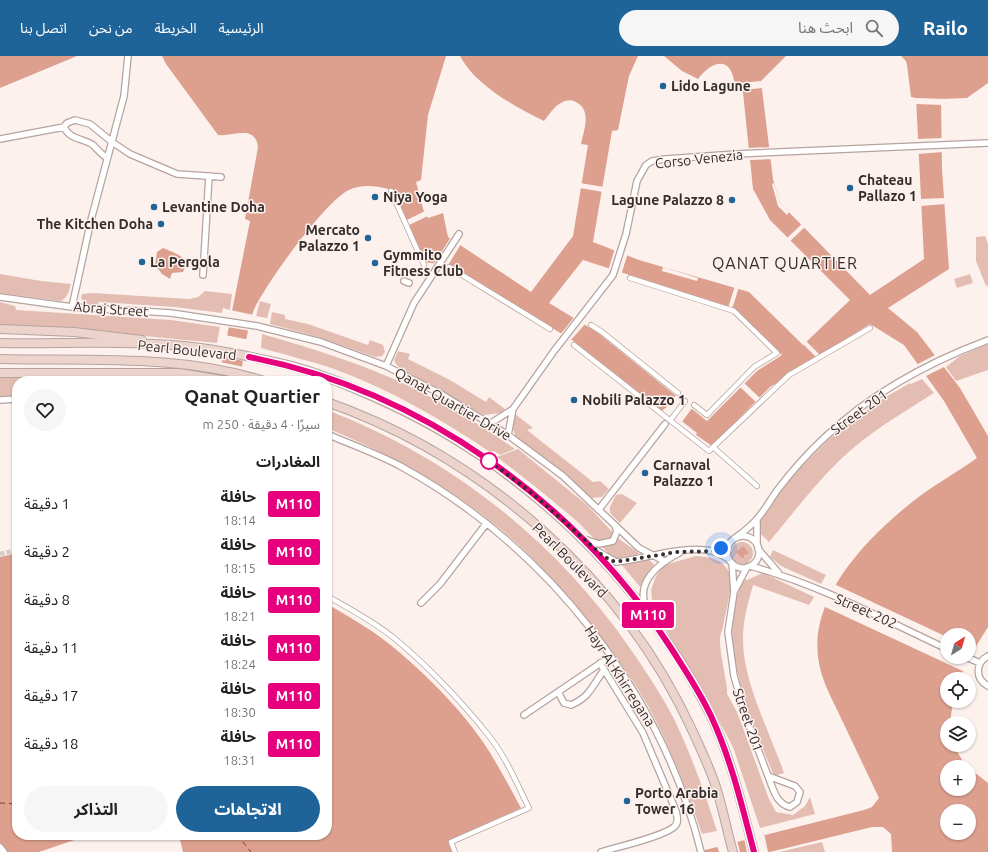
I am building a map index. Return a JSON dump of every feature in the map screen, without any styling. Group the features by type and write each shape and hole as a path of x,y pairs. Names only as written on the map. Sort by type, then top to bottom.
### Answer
{"main road":[{"path":"0,329 74,332 140,339 157,344"},
{"name":"Pearl Boulevard","path":"0,343 157,344 216,351 249,357 282,364 321,376"},
{"name":"Pearl Boulevard","path":"0,358 155,362 213,374 246,376"},
{"path":"0,373 142,372 213,374 217,376"},
{"name":"Pearl Boulevard","path":"332,379 424,420 463,443 515,479 578,535 618,577 658,627 711,716 735,780 754,852"},
{"name":"Pearl Boulevard","path":"332,404 360,414 415,441 474,477 548,536 603,591 640,639 671,688 694,733 713,780 733,852"}],"street":[{"path":"72,306 107,158 124,96 128,56"},
{"path":"0,139 64,127 67,123 75,120 90,124 130,154 177,174 220,177"},
{"path":"64,127 69,134 92,145 99,153 107,158"},
{"name":"Corso Venezia","path":"508,435 513,409 554,351 611,279 619,261 637,181 646,165 652,161 736,154 910,148 988,143"},
{"path":"203,275 209,176"},
{"path":"391,191 424,265"},
{"path":"386,366 414,303 436,272 459,234"},
{"path":"449,267 550,329"},
{"path":"630,278 734,311 777,353 754,367 707,415 694,405"},
{"name":"Abraj Street","path":"0,297 72,306 171,313 257,326"},
{"path":"591,325 602,332 678,393"},
{"name":"Qanat Quartier Drive","path":"257,326 321,342 386,366 430,388 491,423 563,476 600,508 639,548 664,561"},
{"path":"574,345 668,421 709,451 789,375 870,328"},
{"name":"Street 201","path":"735,538 757,519 781,486 824,438 867,403 910,376 949,356 988,340"},
{"path":"0,400 12,399"},
{"path":"600,508 685,401"},
{"name":"Corso Venezia","path":"491,423 495,419 513,409"},
{"name":"Hayr Al Khirregana","path":"332,436 402,466 446,495 486,524 538,570 561,594 596,635 611,656 648,716 667,752 698,836 701,852"},
{"path":"713,447 757,486"},
{"path":"713,551 737,567 749,566 757,559 757,519"},
{"path":"578,535 593,543 609,542 615,539 617,531 614,523"},
{"path":"421,603 440,584 486,524"},
{"path":"578,535 602,555 616,562 682,552 713,551 729,544 735,538 745,536 754,541 757,547"},
{"path":"729,544 727,551 730,561"},
{"name":"Street 202","path":"757,547 784,576"},
{"path":"658,627 645,606 644,597 646,582 654,570 664,561 682,552"},
{"name":"Street 201","path":"730,561 734,592 728,632 734,676 746,717 768,776 779,801 790,807 797,802 800,792 796,786 768,776"},
{"name":"Street 201","path":"734,592 749,566"},
{"name":"Street 202","path":"749,566 784,576 940,645"},
{"path":"332,599 361,615 394,638 434,675 490,737 529,808 451,842 455,852"},
{"path":"524,715 611,656"},
{"path":"988,656 980,663 978,675 982,682 988,686"},
{"path":"976,661 980,663"},
{"path":"600,663 643,733 676,811 678,820 676,825 666,832 601,852"},
{"path":"558,692 564,703 571,705 578,702 588,696 592,685 604,670"},
{"path":"0,847 4,852"}],"shaded area":[{"path":"0,56 77,56 0,88"},
{"path":"162,56 446,56 428,115 421,180 416,182 424,212 428,218 443,213 448,237 531,292 573,236 588,145 581,144 586,121 584,110 572,100 566,101 556,106 544,121 509,102 486,86 467,67 460,56 638,56 629,76 618,130 612,131 593,242 639,260 749,292 803,345 850,300 770,220 753,189 742,83 734,81 732,73 725,65 714,65 703,73 698,79 682,71 664,56 786,56 761,81 773,179 780,203 870,295 924,259 916,98 911,97 907,65 906,61 901,56 988,56 988,83 967,98 941,99 942,169 949,269 888,308 917,332 960,388 988,436 988,627 976,646 976,628 940,628 940,664 967,664 963,672 940,672 940,708 952,708 951,716 940,716 940,752 957,752 962,760 940,760 940,796 976,796 976,774 988,783 988,852 892,852 891,834 883,827 872,827 770,852 697,852 864,810 872,807 879,798 822,676 819,663 818,639 822,616 831,594 844,572 859,552 876,534 912,502 977,458 944,401 904,345 870,324 770,387 712,446 696,435 697,433 665,408 662,411 572,340 447,265 423,262 391,188 388,189 364,186 349,190 339,197 311,226 296,245 269,284 253,312 247,336 241,376 219,376 250,221 245,219 258,147 253,136 248,134 242,133 218,135 166,64","holes":["583,260 735,309 782,355 757,371 707,421 597,332 549,303"]},
{"path":"985,236 988,244 988,285 986,286 976,261 976,237"},
{"path":"163,248 180,256 185,262 183,272 172,273 170,279 162,274 155,265 157,252"},
{"path":"0,274 41,281 71,284 68,294 61,301 0,293"},
{"path":"970,274 973,283 957,288 954,279"},
{"path":"205,291 232,294 230,310 223,308 222,313 174,307 99,302 98,304 85,304 81,298 82,294 93,293 189,299 198,297"},
{"path":"260,301 271,304 267,318 256,316"},
{"path":"0,302 15,306 16,310 171,320 220,327 217,343 71,329 0,327"},
{"path":"272,312 285,315 285,319 308,324 368,345 370,340 383,345 385,352 382,356 375,357 318,337 270,324"},
{"path":"262,334 340,358 397,380 454,410 515,449 500,455 494,451 490,452 453,428 395,395 334,369 261,348"},
{"path":"988,344 988,370 956,381 946,367 960,356"},
{"path":"398,351 410,354 408,359 450,380 486,402 489,397 505,409 501,413 484,415 402,371 394,360"},
{"path":"0,377 12,377 12,396 0,397"},
{"path":"922,379 934,393 884,425 849,451 820,480 769,542 759,532 759,519 790,478 829,439 879,401 910,383 911,384"},
{"path":"332,412 372,429 415,452 456,477 496,506 533,537 567,571 599,608 629,647 665,702 693,762 717,831 702,834 671,753 656,721 639,691 598,633 539,565 502,530 456,496 406,466 332,430"},
{"path":"515,414 533,428 527,430 593,482 600,481 609,489 602,497 591,498 516,437 512,427"},
{"path":"518,449 587,505 618,538 640,554 621,559 614,559 578,522 497,457"},
{"path":"622,494 637,503 620,523 610,513 610,507 616,495"},
{"path":"742,542 750,545 753,553 750,561 742,564 734,561 731,553 734,545"},
{"path":"743,546 748,554 744,555 744,558 742,558 736,552"},
{"path":"773,550 826,575 821,584 781,566 770,557"},
{"path":"12,554 12,840 74,840 39,852 0,852 0,557"},
{"path":"696,556 712,559 722,564 728,571 730,590 720,639 727,694 737,712 769,799 776,812 793,815 805,806 810,797 815,814 760,828 733,747 707,698 653,608 651,590 656,576 664,565"},
{"path":"648,559 654,564 640,587 621,564"},
{"path":"763,573 814,597 809,605 753,585 746,612 743,639 747,673 758,707 784,773 774,776 756,731 739,678 734,651 732,625 736,601 745,579 747,580"},
{"path":"332,607 366,627 388,643 414,665 451,702 483,742 521,808 448,841 452,852 183,852 180,840 332,840"},
{"path":"822,842 825,852 779,852"}],"pier":[{"path":"761,81 763,88 741,90 740,83"},
{"path":"915,98 945,99 945,101 943,101 943,105 915,104"},
{"path":"943,138 943,152 917,154 917,139"},
{"path":"772,147 773,159 749,160 747,148"},
{"path":"580,183 604,187 603,192 580,188"},
{"path":"774,183 780,203 789,212 787,215 778,206 772,184"},
{"path":"946,198 946,204 920,206 920,199"},
{"path":"425,211 430,215 407,226 405,221"},
{"path":"803,223 806,226 789,242 786,239"},
{"path":"451,237 461,244 447,267 433,265"},
{"path":"615,248 628,253 621,275 608,271"},
{"path":"663,267 698,278 697,281 662,271"},
{"path":"735,286 739,287 732,309 728,308"},
{"path":"230,310 254,315 251,331 227,327"},
{"path":"575,316 586,323 570,341 559,336"},
{"path":"225,335 250,340 245,361 221,357"},
{"path":"805,340 819,354 816,357 801,342"},
{"path":"937,354 946,366 924,377 916,365"},
{"path":"220,362 244,367 243,376 217,376"},
{"path":"744,383 760,398 756,402 740,387"},
{"path":"677,394 693,407 681,423 665,411 662,413"},
{"path":"834,584 940,634 940,660 823,606"},
{"path":"948,664 969,664 965,672"},
{"path":"764,833 768,852 747,852 744,838"},
{"path":"737,840 740,852 719,852 717,845"}],"ferry route":[{"path":"0,803 12,804"},
{"path":"241,840 251,852"}],"tunnel":[{"path":"0,554 12,551"}],"bus line":[{"name":"M110","path":"249,357 282,364 322,376"},
{"name":"M110","path":"332,379 369,394 424,420 487,459 515,479 565,522 618,577 658,627 678,658 711,716 735,780 754,852"}],"place":[{"name":"Lido Lagune","path":"663,86"},
{"name":"Chateau Pallazo 1","path":"850,188"},
{"name":"Niya Yoga","path":"375,197"},
{"name":"Lagune Palazzo 8","path":"732,200"},
{"name":"Levantine Doha","path":"154,207"},
{"name":"The Kitchen Doha","path":"161,224"},
{"name":"Mercato Palazzo 1","path":"368,238"},
{"name":"La Pergola","path":"142,262"},
{"name":"Gymmito Fitness Club","path":"375,263"},
{"name":"Nobili Palazzo 1","path":"574,400"},
{"name":"Carnaval Palazzo 1","path":"645,473"},
{"name":"Porto Arabia Tower 16","path":"627,801"}],"district":[{"name":"QANAT QUARTIER","path":"785,263"}],"route":[{"path":"489,461 487,459 515,479 578,535 602,555 612,561 616,562 669,553 700,550 713,551 721,548"}]}
